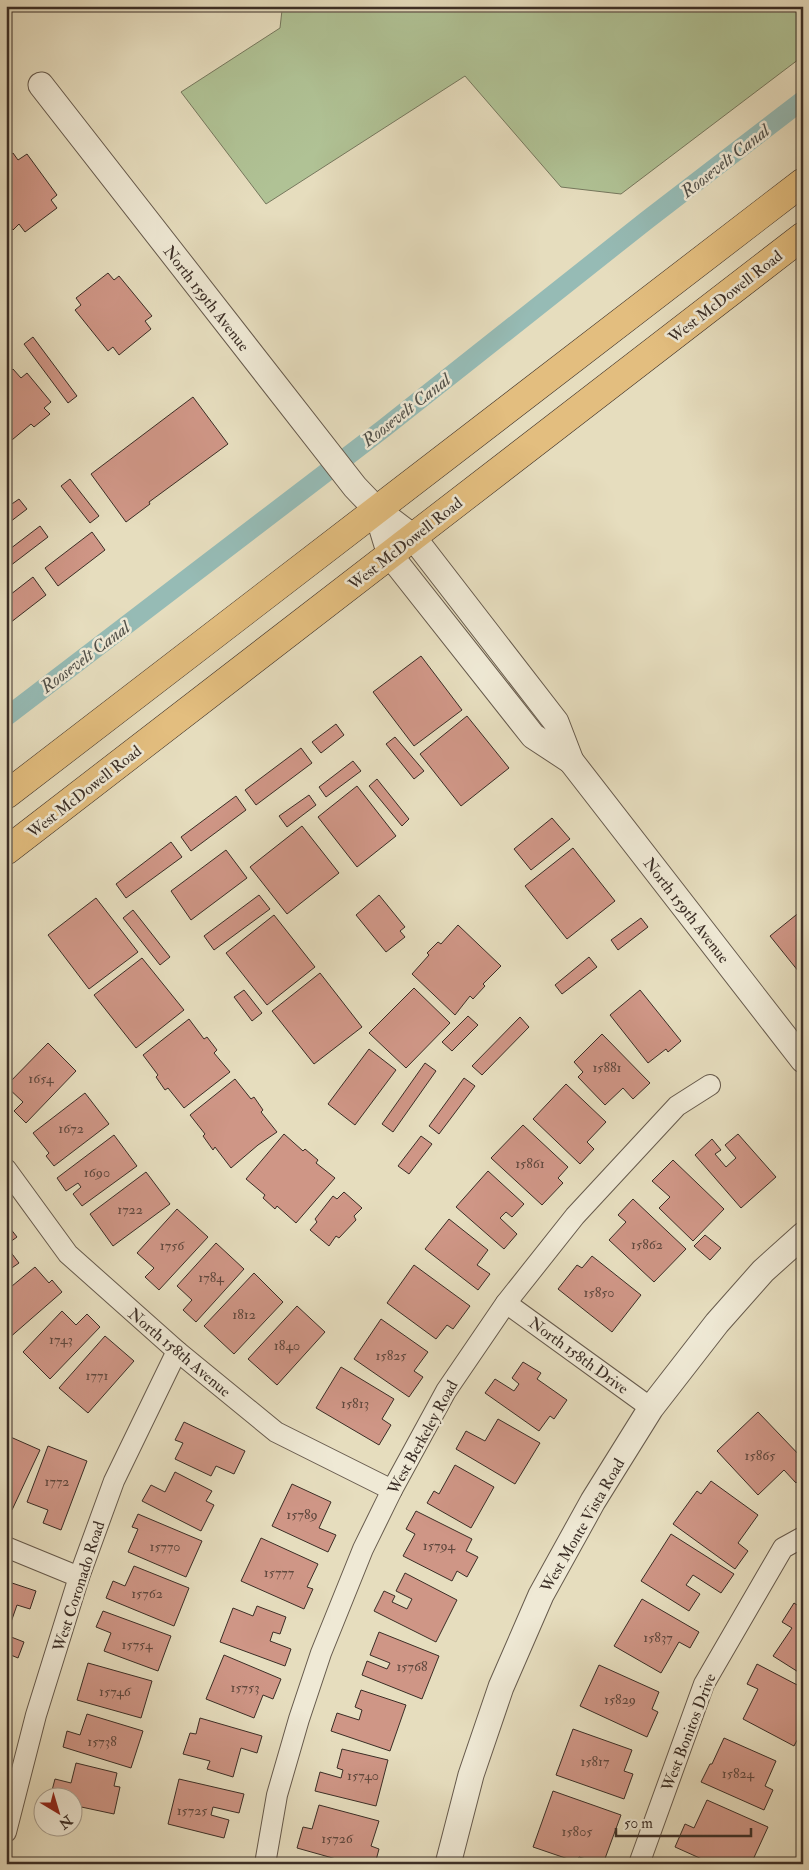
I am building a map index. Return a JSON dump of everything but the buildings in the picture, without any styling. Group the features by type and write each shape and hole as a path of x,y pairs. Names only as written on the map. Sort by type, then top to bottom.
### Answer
{"main road":[{"path":"6,795 803,182"},
{"name":"West McDowell Road","path":"6,850 803,236"}],"street":[{"name":"North 159th Avenue","path":"41,85 349,479 376,509 413,536 556,722 571,761 803,1060"},
{"name":"North 159th Avenue","path":"376,509 390,555 533,736 571,761"},
{"name":"West Berkeley Road","path":"265,1864 277,1795 299,1719 322,1653 363,1549 392,1490 446,1391 506,1303 574,1216 678,1106 710,1085"},
{"name":"North 158th Avenue","path":"6,1169 68,1254 177,1351 276,1432 392,1490"},
{"name":"West Monte Vista Road","path":"448,1864 471,1775 495,1705 538,1604 593,1501 651,1408 717,1323 763,1271 803,1235"},
{"name":"North 158th Drive","path":"506,1303 651,1408"},
{"name":"West Coronado Road","path":"6,1832 36,1715 79,1577 114,1481 177,1351"},
{"name":"West Bonitos Drive","path":"639,1864 704,1684 783,1548 803,1537"},
{"path":"6,1547 79,1577"}],"green space":[{"path":"280,6 803,6 803,56 621,194 561,187 465,76 266,204 181,92 280,28 282,10"}],"waterway":[{"name":"Roosevelt Canal","path":"6,717 383,429 647,220 803,100"}]}
